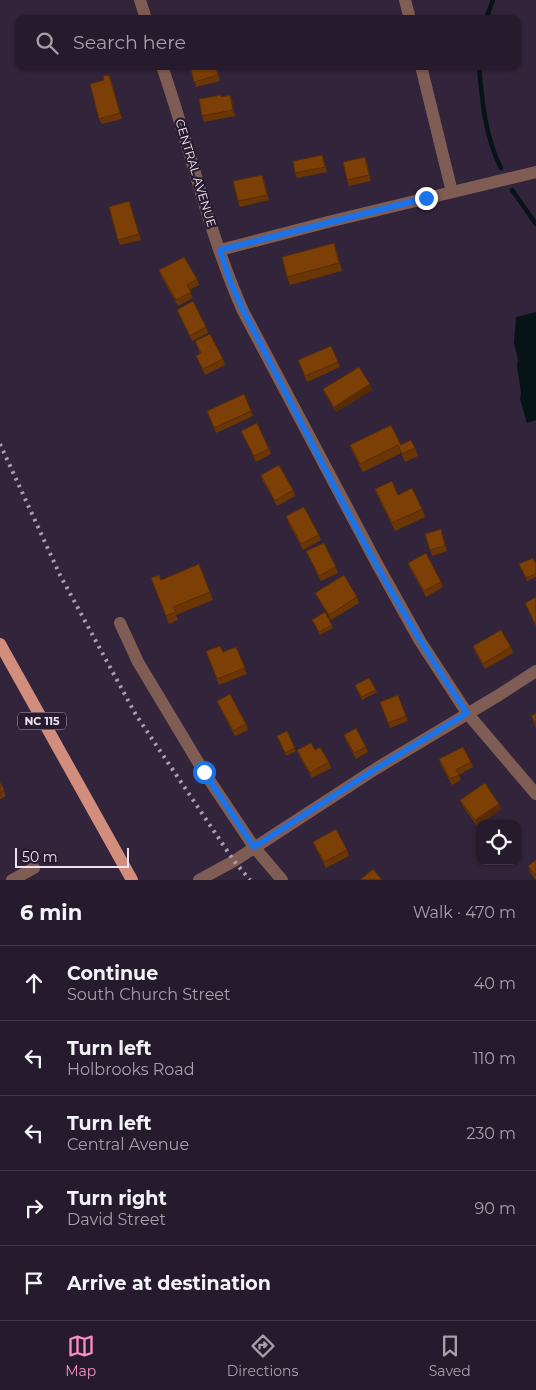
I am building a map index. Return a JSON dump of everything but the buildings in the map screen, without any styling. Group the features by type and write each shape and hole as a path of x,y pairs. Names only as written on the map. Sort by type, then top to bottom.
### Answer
{"main road":[{"name":"NC 115","path":"0,644 132,880"}],"street":[{"path":"140,0 145,15"},
{"path":"405,0 409,15"},
{"name":"CENTRAL AVENUE","path":"163,70 230,281 243,310 376,562 420,641 467,713 536,794"},
{"path":"422,70 452,192"},
{"path":"220,250 536,172"},
{"path":"120,623 143,671 204,772 254,847 282,880"},
{"path":"199,880 234,861 377,768 499,695 536,670"},
{"path":"12,880 34,868"}],"shaded area":[{"path":"536,312 536,420 527,423 520,399 518,359 514,343 516,317"}],"waterway":[{"path":"487,15 493,0"},
{"path":"479,70 488,131 501,168"},
{"path":"512,190 536,224"}],"railway":[{"path":"0,444 60,575 136,715 234,861 250,880"}],"route":[{"path":"204,772 254,847 467,713 420,641 376,562 243,310 230,281 220,250 426,198"}]}
